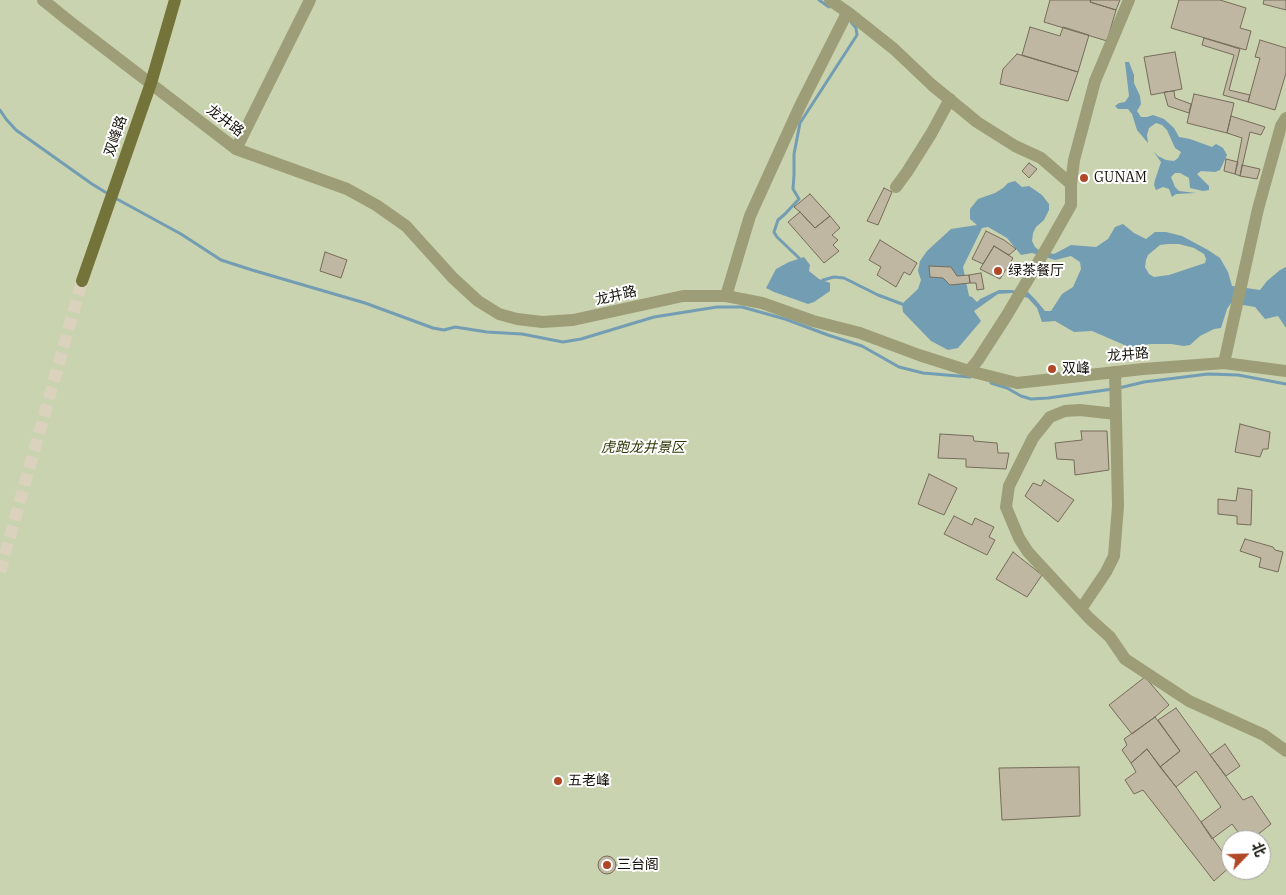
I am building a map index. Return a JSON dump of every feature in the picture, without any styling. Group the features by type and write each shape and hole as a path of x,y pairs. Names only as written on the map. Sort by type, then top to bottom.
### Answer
{"main road":[{"name":"双峰路","path":"82,281 151,83 175,0"}],"street":[{"name":"龙井路","path":"43,0 236,149 347,189 376,205 406,226 453,278 478,301 500,314 517,319 542,322 574,320 683,296 726,296 762,303 814,321 860,333 969,371 1016,383 1115,383 1224,363 1286,371"},
{"path":"236,149 310,0"},
{"path":"969,371 978,360 1049,244 1071,204 1074,160 1095,81 1129,0"},
{"path":"726,296 750,216 800,106 840,9 894,49 932,86 977,122 1014,146 1041,158 1071,184"},
{"path":"896,187 931,134 950,99"},
{"path":"1224,363 1258,209 1281,126 1286,118"},
{"path":"1081,609 1106,572 1114,556 1118,506 1115,383"},
{"path":"1116,414 1064,411 1050,417 1033,438 1009,486 1006,507 1019,538 1028,552 1110,637 1125,659 1188,701 1264,735 1286,751"}],"green space":[{"name":"虎跑龙井景区","path":"0,0 1286,0 1286,895 0,895"}],"water":[{"path":"1125,62 1129,62 1134,75 1134,83 1140,96 1141,104 1137,111 1141,117 1153,115 1164,119 1174,128 1179,137 1212,147 1216,144 1223,148 1227,155 1220,170 1215,172 1201,171 1197,174 1209,186 1209,190 1203,191 1190,188 1189,178 1180,173 1175,173 1171,177 1179,191 1196,193 1176,194 1172,197 1169,189 1163,187 1156,190 1154,185 1161,162 1153,151 1166,160 1174,161 1181,152 1175,148 1167,130 1162,125 1156,123 1149,128 1147,135 1148,143 1137,130 1132,114 1128,109 1118,109 1115,106 1125,102 1129,96"},
{"path":"1015,181 1022,187 1029,186 1042,195 1049,204 1049,210 1044,220 1036,227 1033,233 1032,241 1040,251 1054,254 1071,245 1096,247 1108,239 1115,227 1123,224 1134,233 1146,239 1155,232 1166,232 1182,236 1208,250 1220,258 1228,272 1232,286 1260,290 1267,281 1286,267 1286,328 1278,316 1265,319 1255,307 1231,303 1221,328 1214,329 1200,336 1190,345 1151,344 1129,347 1092,331 1074,332 1055,321 1042,322 1037,308 1028,298 1012,293 998,294 974,311 981,321 958,348 948,350 931,341 903,312 902,304 918,289 921,280 918,271 920,261 927,251 951,229 977,225 970,219 970,209 978,199 995,193 1008,183","holes":["988,227 1007,238 1021,255 1032,253 1055,260 1071,256 1080,262 1081,269 1073,287 1062,294 1051,311 1045,311 1028,292 999,290 977,302 969,296 963,267 982,228","1179,244 1194,248 1204,254 1205,263 1169,275 1154,277 1149,274 1145,267 1148,255 1160,245"]},
{"path":"804,257 810,265 809,271 819,279 830,283 830,291 808,304 766,288 776,269"}],"building":[{"path":"1050,0 1091,0 1090,2 1116,10 1107,41 1044,22"},
{"path":"1091,0 1120,0 1116,10 1090,2"},
{"path":"1179,0 1220,0 1246,8 1240,28 1251,31 1246,50 1171,28"},
{"path":"1264,0 1286,0 1286,10 1263,4"},
{"path":"1030,27 1060,36 1063,27 1089,35 1078,72 1022,55"},
{"path":"1204,38 1240,49 1229,90 1250,95 1248,102 1223,95 1234,55 1202,45"},
{"path":"1260,40 1286,48 1286,73 1275,110 1248,102 1260,58 1255,57"},
{"path":"1175,52 1182,89 1151,95 1144,57"},
{"path":"1017,54 1078,72 1068,101 1000,84 1003,69"},
{"path":"1174,91 1175,98 1191,104 1189,113 1168,106 1164,92"},
{"path":"1194,94 1234,103 1227,133 1187,123"},
{"path":"1231,116 1265,127 1261,135 1250,132 1240,176 1235,174 1242,138 1227,133"},
{"path":"1226,159 1238,162 1235,174 1224,171"},
{"path":"1029,163 1037,169 1029,178 1022,171"},
{"path":"1242,165 1260,169 1257,179 1240,176"},
{"path":"884,188 892,192 878,225 867,221"},
{"path":"810,194 830,216 815,228 794,207"},
{"path":"800,212 815,228 830,216 840,228 832,235 838,240 833,245 839,251 824,263 788,222"},
{"path":"986,231 1004,240 1016,249 1009,255 994,246 983,264 972,259"},
{"path":"880,240 917,263 910,275 904,272 896,287 877,275 881,267 869,260"},
{"path":"994,246 1013,258 1000,279 980,269"},
{"path":"325,252 347,260 341,278 320,271"},
{"path":"929,266 951,267 957,276 969,275 970,283 950,285 943,278 930,277"},
{"path":"981,273 984,289 977,290 976,283 970,283 969,275"},
{"path":"1240,424 1270,432 1268,449 1263,449 1260,457 1235,452"},
{"path":"1081,431 1107,431 1109,470 1075,475 1074,460 1057,459 1055,443 1082,440"},
{"path":"940,434 973,436 974,441 997,443 998,453 1009,453 1006,469 966,467 966,459 938,458"},
{"path":"929,474 957,488 944,515 918,504"},
{"path":"1044,480 1074,500 1058,522 1025,496 1033,483 1041,486"},
{"path":"1238,488 1252,490 1251,525 1237,524 1237,516 1218,514 1218,499 1236,501"},
{"path":"954,516 972,525 975,518 994,527 989,537 995,540 987,555 944,534"},
{"path":"1245,539 1283,552 1278,572 1259,567 1261,558 1240,551"},
{"path":"1013,552 1042,575 1027,597 996,579"},
{"path":"1145,677 1169,705 1132,734 1109,705"},
{"path":"1176,708 1243,800 1252,796 1271,824 1264,830 1236,830 1232,824 1221,830 1221,832 1212,839 1201,822 1221,807 1196,771 1176,787 1160,767 1180,751 1158,720"},
{"path":"1155,717 1180,751 1160,767 1147,749 1131,763 1122,750 1127,745 1124,739"},
{"path":"1225,744 1240,766 1226,776 1210,755"},
{"path":"1147,749 1221,850 1221,875 1214,881 1143,790 1134,794 1125,780 1136,772 1131,763"},
{"path":"1079,767 1080,816 1002,820 999,768"},
{"name":"三台阁","path":"607,856 613,859 616,865 613,871 607,874 601,871 598,865 601,859"}],"waterway":[{"path":"819,0 829,7"},
{"path":"799,258 774,232 778,220 799,199 793,189 794,154 800,123 857,35 856,28 851,22"},
{"path":"0,110 16,130 110,195"},
{"path":"115,198 181,234 221,260 365,303 433,328 444,330 455,327 487,332 522,334 563,342 581,339 654,317 717,307 742,307 785,319 862,346 899,367 923,373 970,377"},
{"path":"823,280 834,277 844,278 878,295 902,304"},
{"path":"1119,388 1144,382 1208,374 1238,375 1286,384"},
{"path":"991,383 1031,399 1113,389"}],"tunnel":[{"path":"0,572 82,281"}],"place":[{"name":"GUNAM","path":"1084,178"},
{"name":"绿茶餐厅","path":"998,271"},
{"name":"双峰","path":"1052,369"},
{"name":"五老峰","path":"558,781"},
{"name":"三台阁","path":"607,865"}]}
